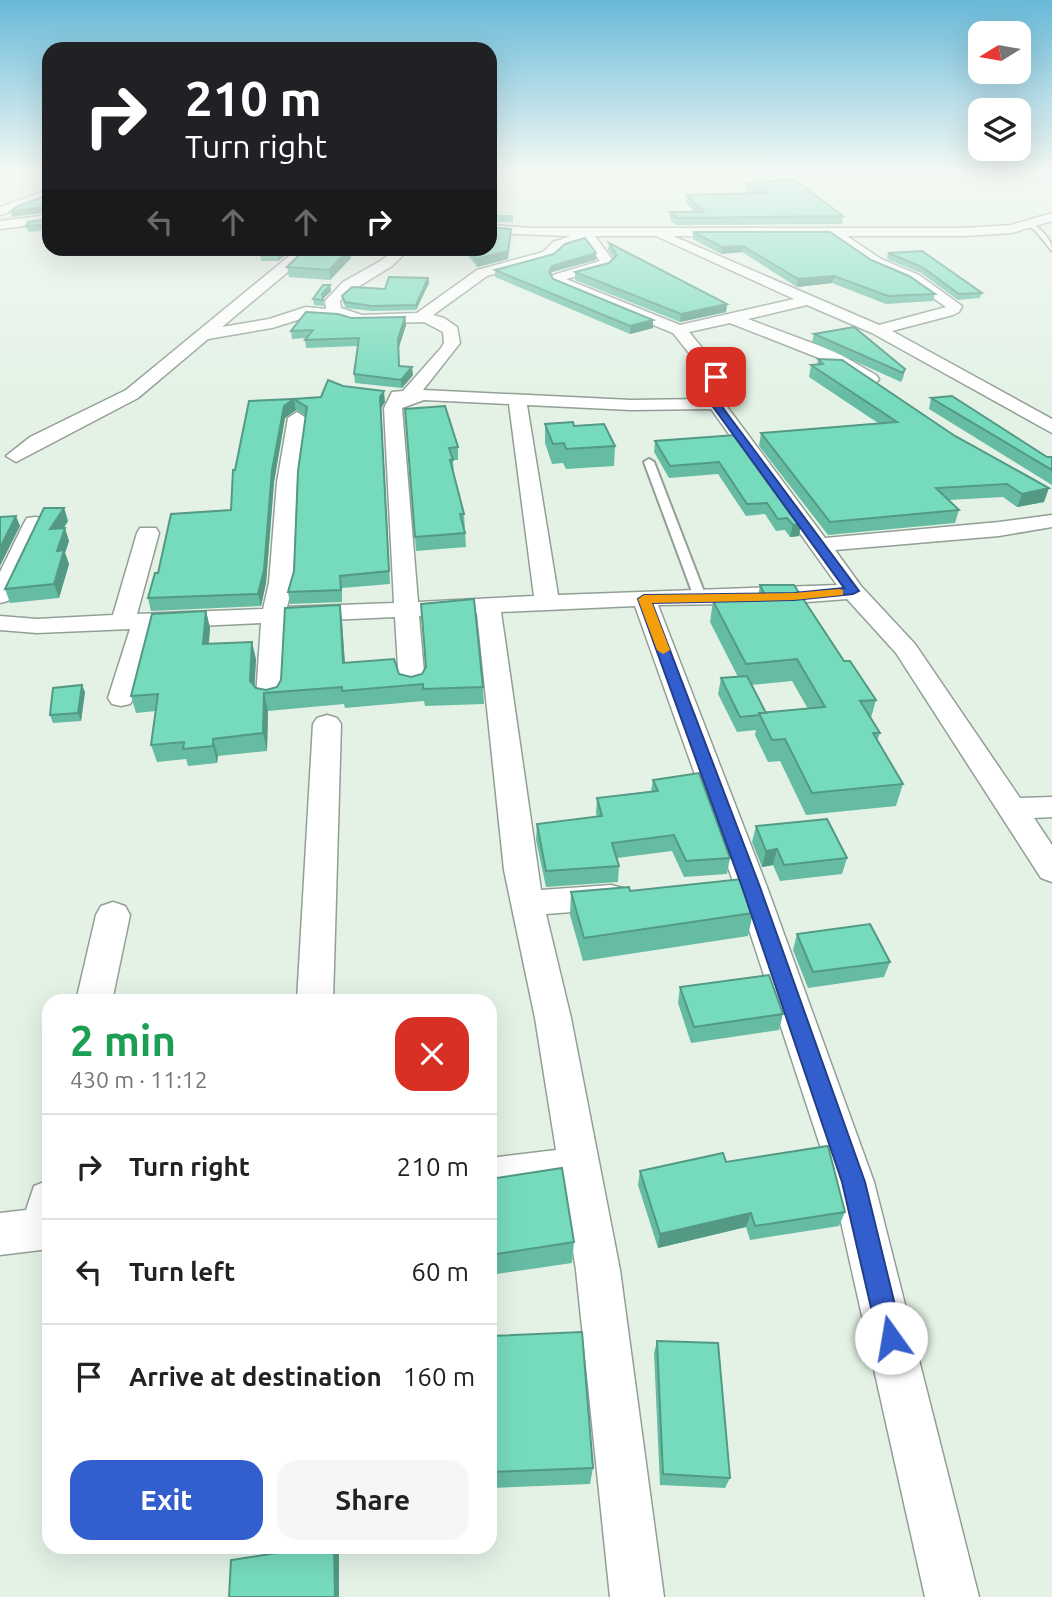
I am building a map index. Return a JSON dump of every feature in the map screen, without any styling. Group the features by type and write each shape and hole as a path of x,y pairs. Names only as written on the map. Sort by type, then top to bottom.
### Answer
{"street":[{"path":"422,316 475,277 548,254 556,247"},
{"path":"547,274 602,266 607,262 596,247"},
{"path":"685,247 878,330 1052,428"},
{"path":"854,247 876,262 914,278 954,306 954,310 948,312 878,330"},
{"path":"16,456 37,441 132,394 299,256"},
{"path":"339,314 332,306 337,293 397,256"},
{"path":"515,263 679,330 716,377 716,404 853,591 906,649 1052,870"},
{"path":"679,330 808,300"},
{"path":"203,335 262,326 306,312 376,319 422,316 446,325 453,335 452,343 408,397 397,402 393,408 412,684"},
{"path":"732,318 830,356 882,388"},
{"path":"383,394 631,405 716,404"},
{"path":"517,399 547,603"},
{"path":"269,697 274,614 281,583 287,482 297,418"},
{"path":"819,545 999,529 1052,521"},
{"path":"0,596 35,523"},
{"path":"121,698 148,533"},
{"path":"0,623 37,626 488,605 794,596 853,591"},
{"path":"644,599 737,888 853,1182 952,1597"},
{"path":"488,605 520,870 553,1018 598,1270 637,1597"},
{"path":"315,994 327,724"},
{"path":"1013,809 1052,807"},
{"path":"528,903 639,895"},
{"path":"96,994 113,915"},
{"path":"497,1176 579,1166"},
{"path":"0,1234 42,1221"}],"lane":[{"path":"649,462 700,597"}],"building":[{"path":"497,247 509,247 508,251 497,254"},
{"path":"562,247 591,247 596,253 552,266 549,272 553,279 653,320 630,326 495,270 554,254"},
{"path":"611,247 727,304 681,314 575,272 609,263 617,255"},
{"path":"744,247 851,247 871,260 909,276 935,294 888,296 834,276 798,279"},
{"path":"922,251 982,293 959,294 922,267 888,253"},
{"path":"298,256 342,256 329,270 287,267"},
{"path":"389,277 428,278 416,305 372,306 345,302 342,296 352,287 385,289"},
{"path":"323,285 330,285 322,294 323,300 313,299"},
{"path":"306,312 338,314 351,318 405,317 398,339 399,366 412,367 401,380 354,374 359,338 305,340 313,330 291,331"},
{"path":"854,327 905,369 903,373 814,334"},
{"path":"818,359 842,360 955,436 1049,488 1022,494 1007,484 936,488 959,510 830,522 761,433 897,422 811,365 823,364"},
{"path":"328,380 343,386 384,391 380,397 389,571 340,576 341,590 288,592 294,571 298,471 307,407 294,399 321,397"},
{"path":"952,396 1047,457 1052,457 1052,470 931,398"},
{"path":"294,399 284,406 272,470 264,570 258,594 148,598 155,573 158,573 171,514 231,510 233,470 249,401"},
{"path":"445,406 458,447 449,448 464,514 460,514 465,533 415,537 405,409"},
{"path":"573,422 574,426 604,424 615,446 566,449 564,443 553,444 545,424"},
{"path":"736,435 801,524 793,525 787,518 778,519 767,503 747,504 719,462 670,466 655,441"},
{"path":"44,508 64,508 50,529 65,528 57,551 64,550 54,584 5,589"},
{"path":"16,516 0,548 0,517"},
{"path":"760,585 794,585 844,661 850,661 876,700 860,701 880,733 873,733 903,784 812,793 785,739 772,740 759,713 825,707 797,659 746,664 713,601 766,597"},
{"path":"474,599 483,687 423,689 423,684 342,691 342,687 264,693 263,733 213,739 213,746 183,749 184,742 151,745 158,694 131,696 152,614 206,611 203,644 252,642 250,681 256,688 266,690 277,687 281,680 285,608 340,605 343,663 394,659 399,674 411,677 422,674 426,667 421,604"},
{"path":"747,676 766,713 740,717 721,678"},
{"path":"82,685 78,713 50,715 53,688"},
{"path":"699,773 730,858 686,861 674,835 612,843 619,866 546,871 537,824 602,816 597,798 658,791 653,780"},
{"path":"827,819 847,858 784,865 777,849 766,851 756,826"},
{"path":"742,879 753,913 584,938 571,892 629,887 630,891"},
{"path":"870,924 890,962 813,972 797,934"},
{"path":"769,975 783,1014 694,1027 680,987"},
{"path":"828,1146 845,1212 755,1226 751,1213 660,1234 640,1171 723,1153 726,1162"},
{"path":"562,1168 574,1242 497,1254 497,1178"},
{"path":"582,1332 593,1468 497,1472 497,1336"},
{"path":"657,1341 718,1343 730,1478 663,1474"},
{"path":"270,1554 334,1554 335,1597 229,1597 231,1560"}],"slow traffic":[{"path":"663,650 644,599 839,593"}],"route":[{"path":"716,377 716,404 853,591 824,595 644,599 751,887 853,1182 891,1338"}]}
